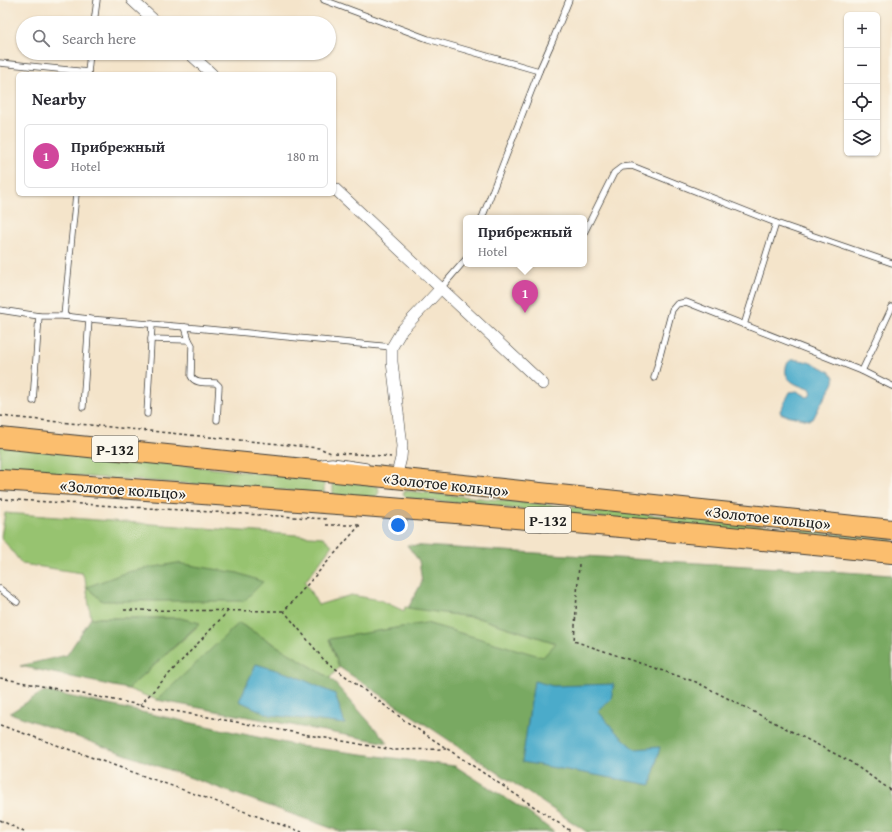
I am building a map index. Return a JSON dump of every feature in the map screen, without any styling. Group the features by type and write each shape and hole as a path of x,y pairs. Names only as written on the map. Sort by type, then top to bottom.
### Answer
{"highway":[{"name":"«Золотое кольцо»","path":"0,438 892,530"},
{"path":"391,507 396,478"},
{"name":"«Золотое кольцо»","path":"0,480 391,507 892,553"}],"street":[{"path":"132,0 149,16"},
{"path":"197,60 210,72"},
{"path":"336,190 543,384"},
{"path":"396,478 402,458 402,438 392,362 392,346 402,330 441,288"}],"lane":[{"path":"95,16 97,0"},
{"path":"324,0 428,39 539,71"},
{"path":"483,215 568,0"},
{"path":"88,72 89,60"},
{"path":"0,63 79,72"},
{"path":"587,227 614,173 622,167 632,166 776,223 892,263"},
{"path":"64,316 76,196"},
{"path":"744,325 776,223"},
{"path":"441,288 463,262"},
{"path":"654,378 672,310 677,304 686,302 862,371 892,386"},
{"path":"862,371 892,307"},
{"path":"0,310 39,316 64,316 89,320 152,324 392,346"},
{"path":"34,401 39,316"},
{"path":"83,407 89,320"},
{"path":"147,414 152,324"},
{"path":"185,327 192,345 191,376 193,380 196,382 216,383 219,386 217,420"},
{"path":"151,339 189,340"},
{"path":"319,462 332,461 359,464 396,478"},
{"path":"292,467 312,464"},
{"path":"0,589 17,602"}],"path":[{"path":"0,416 319,448 331,453 373,454 402,458"},
{"path":"0,499 327,519"},
{"path":"124,610 284,611 360,525 326,525"},
{"path":"579,564 574,641 696,682 849,761 892,791"},
{"path":"140,705 229,610"},
{"path":"284,611 324,660 404,720 572,832"},
{"path":"0,678 140,705 393,750 447,749"},
{"path":"0,725 302,832"},
{"path":"0,820 24,832"}],"green space":[{"path":"0,446 324,480 324,493 0,471"},
{"path":"333,480 378,486 379,492 376,497 333,495"},
{"path":"405,491 892,538 892,547 407,498 403,494"},
{"path":"5,513 323,537 332,545 305,582 318,605 351,595 380,600 404,611 405,607 478,618 556,643 543,658 426,623 329,640 339,667 330,678 242,625 157,700 128,689 200,624 180,618 91,618 85,579 82,573 22,564 1,537"},
{"path":"407,545 892,575 892,832 587,832 339,667 329,639 426,623 543,657 556,643 478,618 408,608 422,582 419,561"},
{"path":"177,563 238,573 263,582 244,601 102,601 87,587 127,572"},
{"path":"91,618 180,618 200,623 128,689 20,666 67,655"},
{"path":"239,623 330,678 388,743 157,700"},
{"path":"44,691 299,746 455,766 526,811 554,832 342,832 10,713"}],"water":[{"path":"791,360 814,364 828,371 834,377 833,384 813,419 809,420 781,414 780,411 790,392 796,391 807,397 810,396 811,390 794,383 787,377 786,365"},
{"path":"256,664 293,675 335,694 345,724 270,715 239,701"},
{"path":"534,681 553,686 614,684 611,699 598,711 616,732 635,749 660,747 651,785 522,762"}],"place":[{"name":"Прибрежный","path":"525,313"}]}
